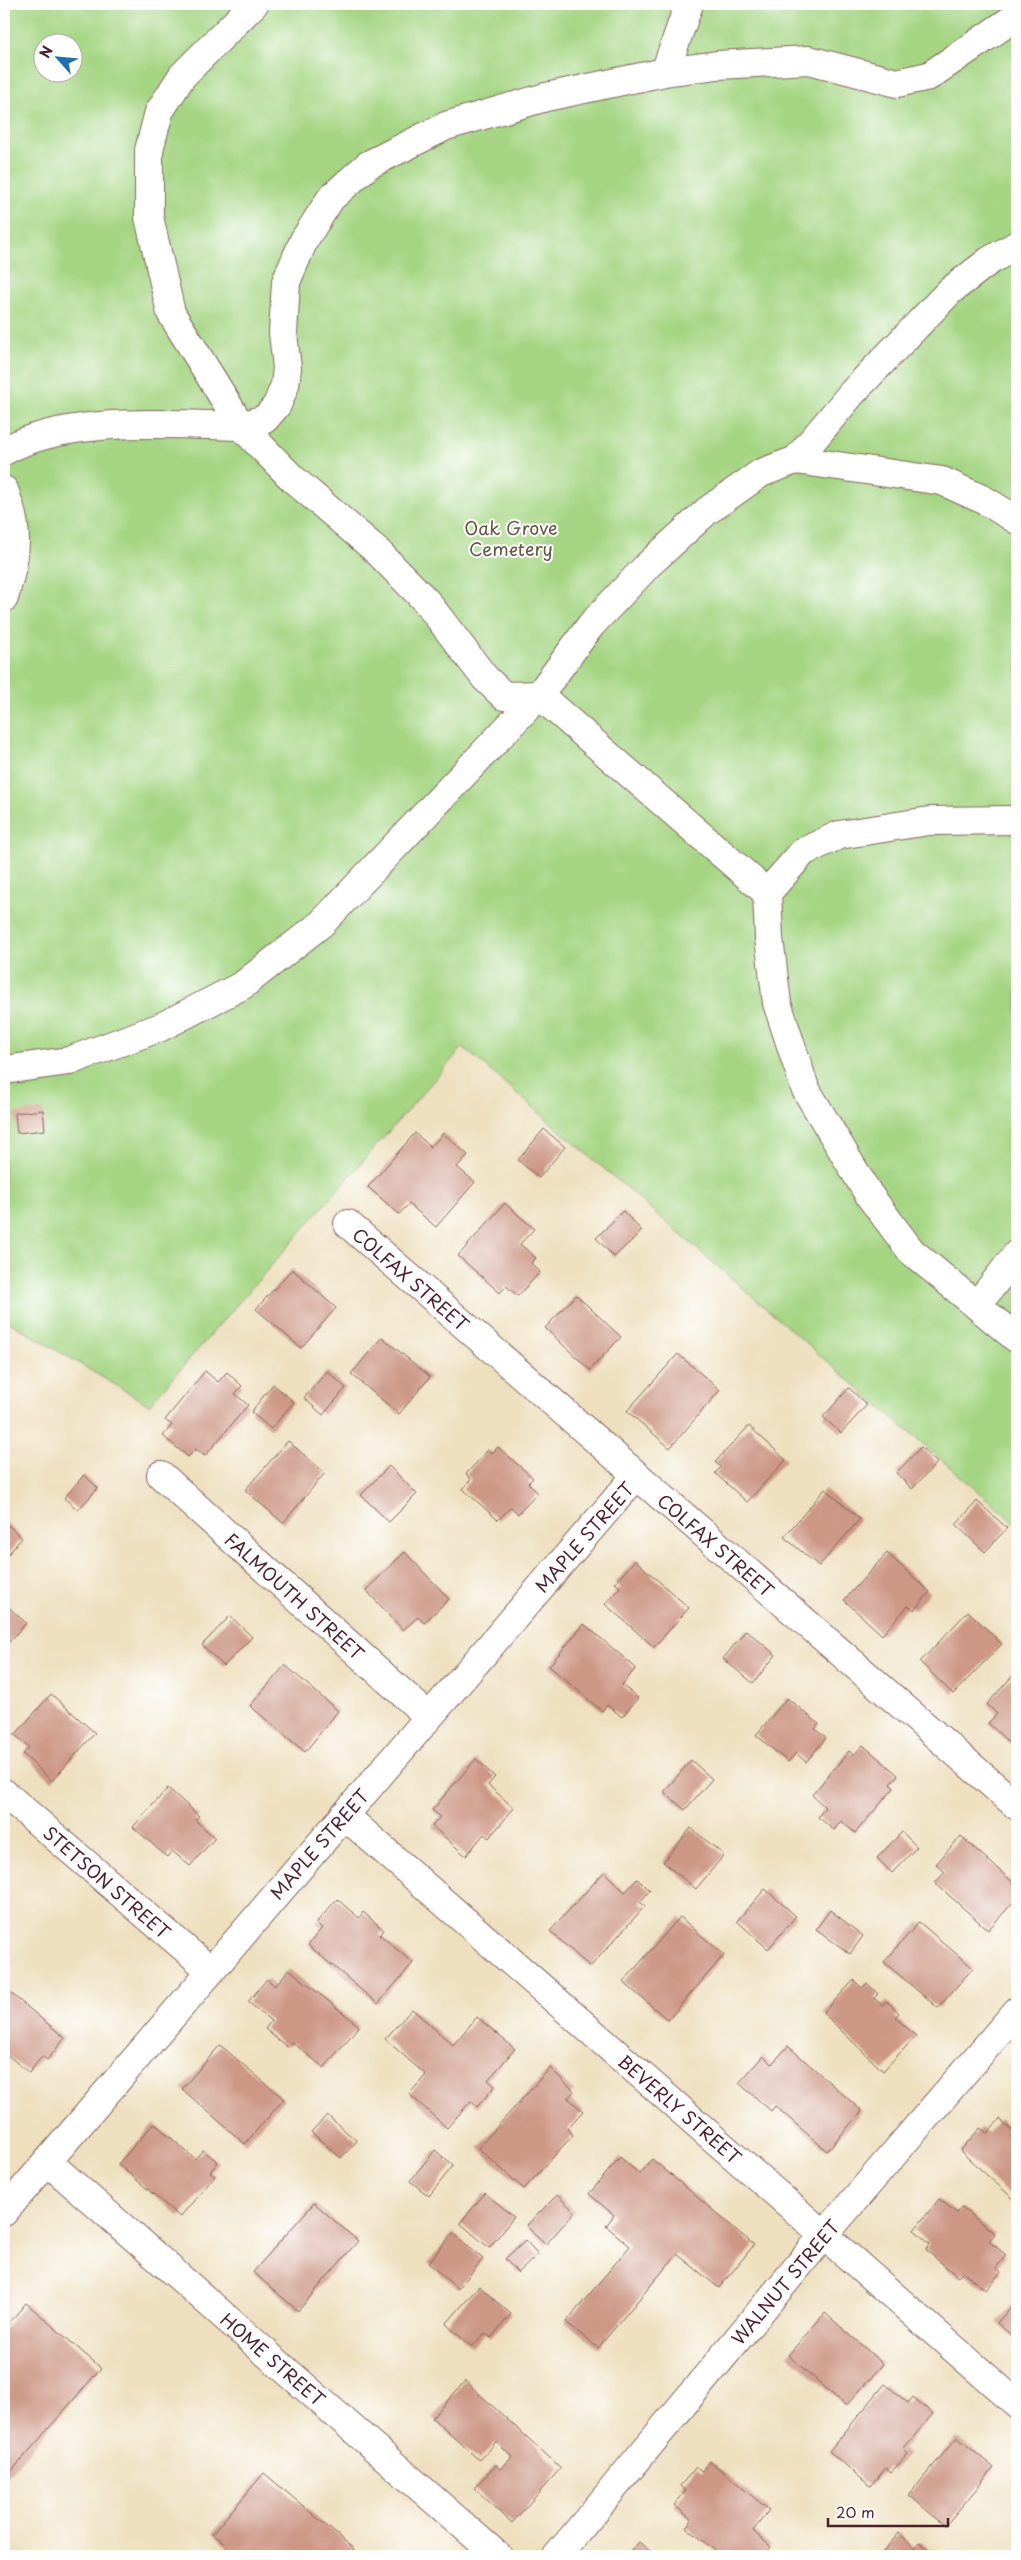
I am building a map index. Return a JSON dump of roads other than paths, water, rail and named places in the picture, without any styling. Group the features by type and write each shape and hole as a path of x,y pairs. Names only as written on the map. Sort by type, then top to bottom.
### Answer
{"street":[{"path":"254,4 182,76 159,112 149,150 149,216 171,313 240,426 293,479 376,550 426,601 485,678 504,696 539,695 768,893"},
{"path":"666,72 688,4"},
{"path":"4,451 16,445 66,430 152,424 240,426 265,419 277,405 285,385 287,368 283,333 286,282 304,240 331,198 368,165 446,126 546,97 666,72 717,65 809,60 897,83 929,76 1017,16"},
{"path":"796,460 852,393 950,291 989,262 1017,245"},
{"path":"4,1070 69,1061 161,1027 244,985 322,924 539,695 591,625 662,552 707,511 761,473 796,460 942,482 984,500 1017,520"},
{"path":"4,490 16,527 14,560 4,598"},
{"path":"1016,817 930,821 839,834 803,852 768,893 769,938 777,1003 805,1088 869,1195 911,1251 1017,1339"},
{"name":"COLFAX STREET","path":"348,1224 1017,1806"},
{"path":"977,1305 1017,1254"},
{"name":"FALMOUTH STREET","path":"161,1475 429,1717"},
{"name":"MAPLE STREET","path":"4,2212 636,1476"},
{"name":"STETSON STREET","path":"4,1792 211,1971"},
{"name":"BEVERLY STREET","path":"344,1815 1017,2404"},
{"name":"WALNUT STREET","path":"557,2556 824,2235 1017,2011"},
{"name":"HOME STREET","path":"48,2162 498,2556"}],"park label":[{"name":"Oak Grove Cemetery","path":"511,537"}]}
